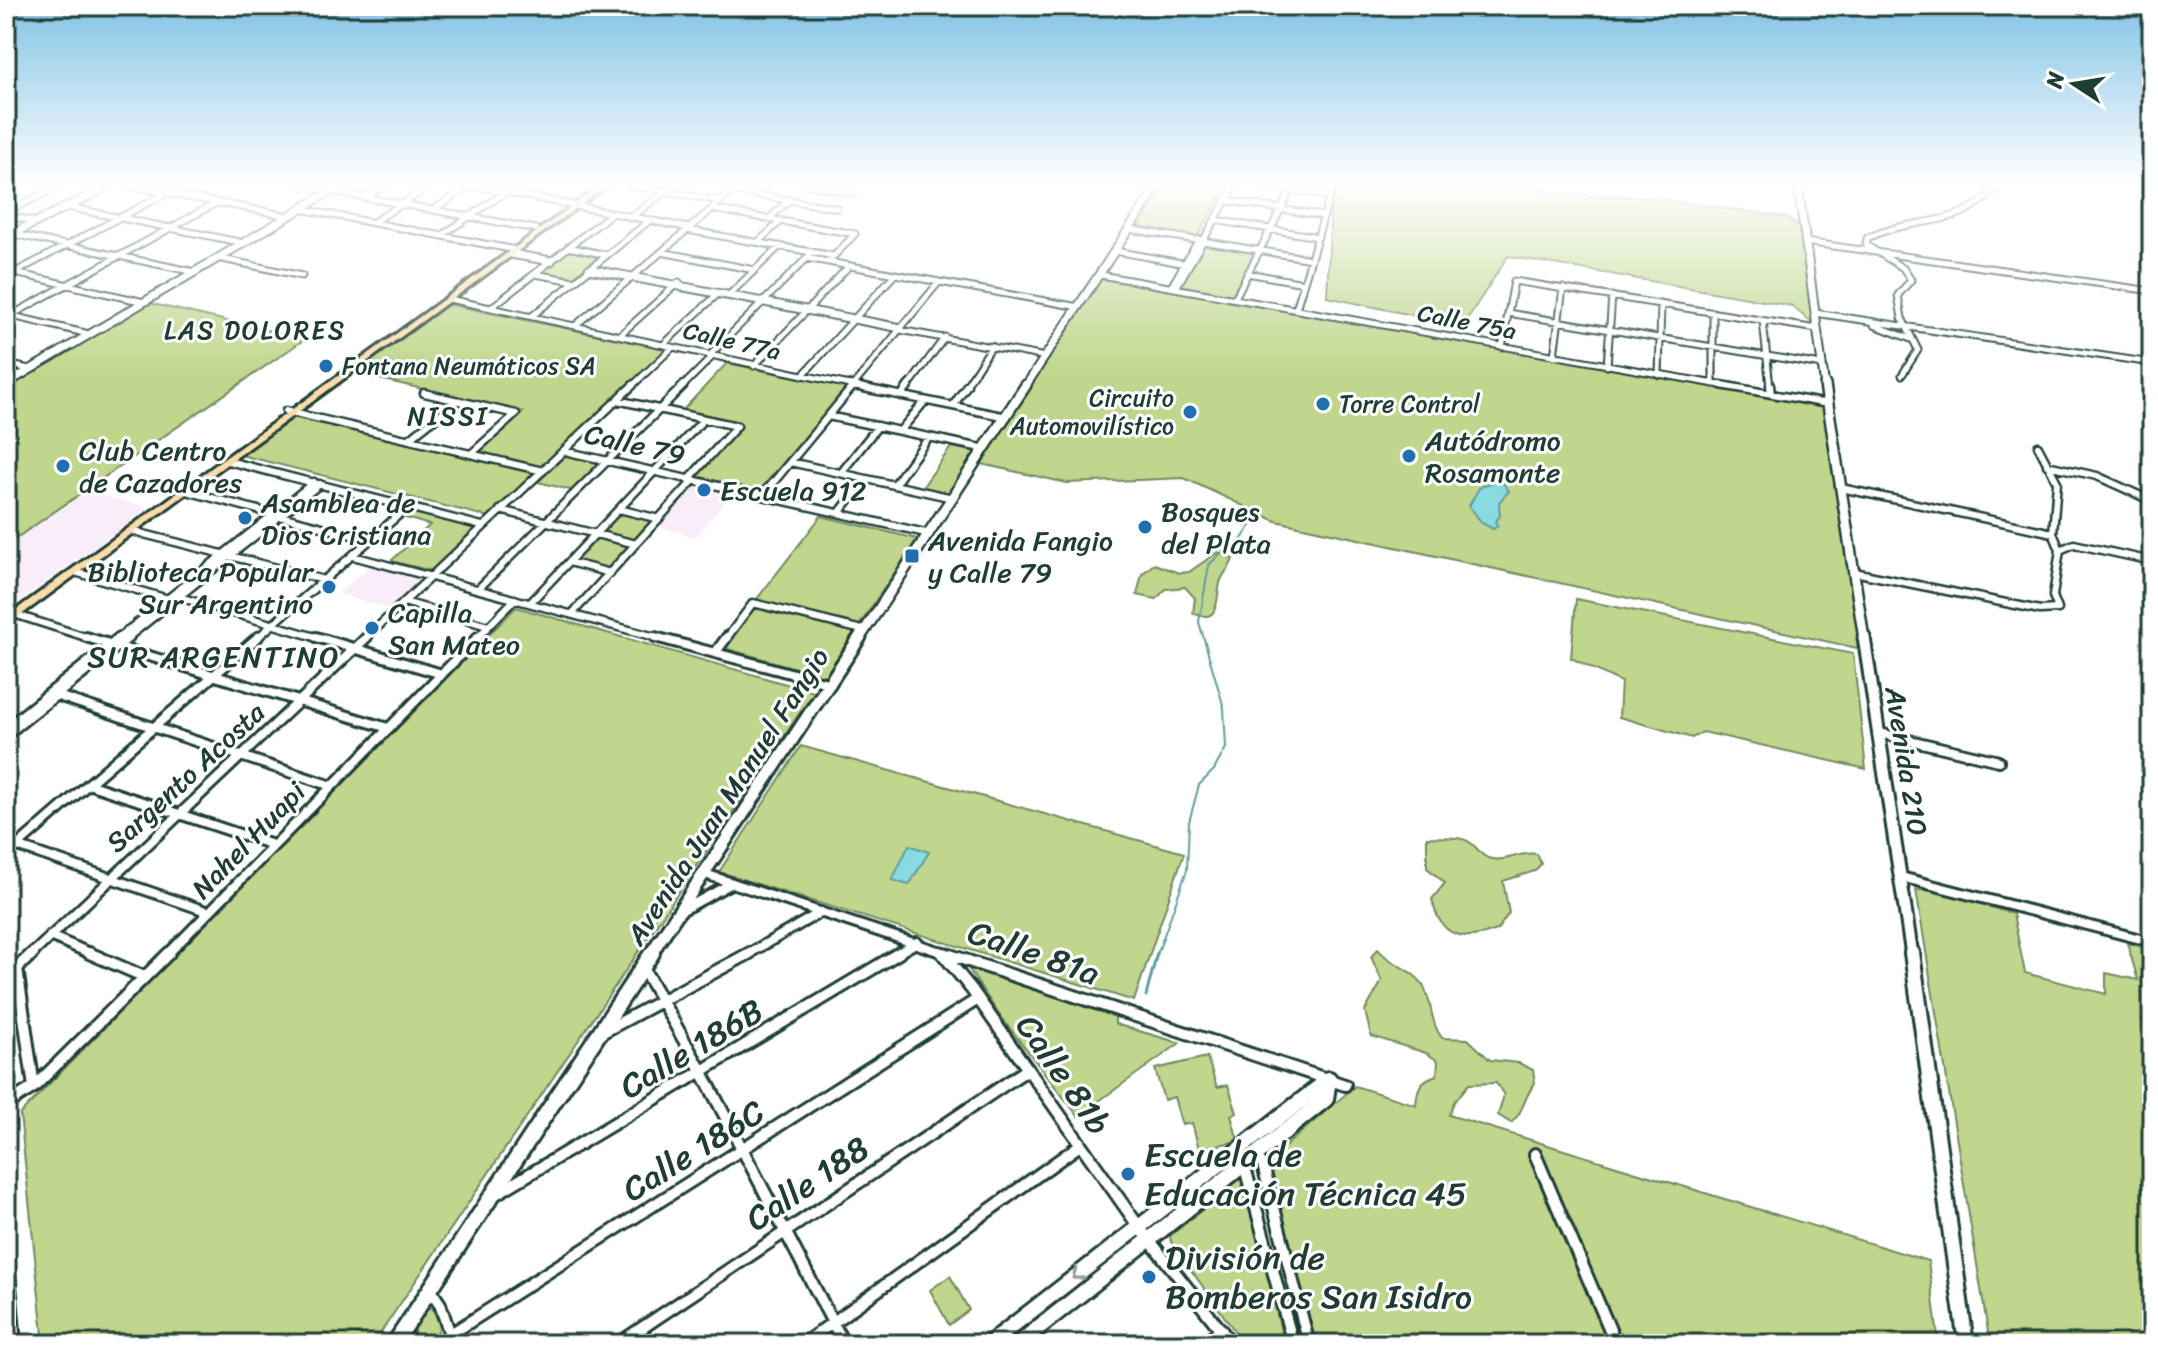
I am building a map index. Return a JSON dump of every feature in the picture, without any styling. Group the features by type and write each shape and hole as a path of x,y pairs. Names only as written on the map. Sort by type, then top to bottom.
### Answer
{"main road":[{"path":"6,384 235,248"},
{"path":"6,622 11,614 516,248"},
{"path":"11,614 132,531 182,490 228,461 289,412 517,248"},
{"name":"Avenida Juan Manuel Fangio","path":"394,1344 1120,248"},
{"name":"Avenida 210","path":"1806,248 1901,877 1966,1344"},
{"path":"513,251 553,259"},
{"path":"591,267 902,327"},
{"path":"677,284 764,301"},
{"path":"989,1344 1329,1079"},
{"path":"1018,1344 1326,1099 1329,1079"},
{"path":"6,1261 13,1344"}],"street":[{"path":"6,277 61,248"},
{"path":"87,248 195,272"},
{"path":"7,316 134,248"},
{"path":"499,248 513,251"},
{"path":"492,307 567,248"},
{"path":"573,248 607,255"},
{"path":"532,316 616,248"},
{"path":"576,325 666,248"},
{"path":"731,293 778,248"},
{"path":"791,248 834,256"},
{"path":"828,262 842,248"},
{"path":"1174,287 1196,248"},
{"path":"1246,248 1311,259"},
{"path":"1296,309 1314,248"},
{"path":"1847,248 2152,291"},
{"path":"1870,248 1903,268 1911,280 1898,295 1901,326 1918,350 1902,375"},
{"path":"1235,298 1259,250"},
{"path":"661,252 755,270"},
{"path":"478,589 812,252"},
{"path":"1117,252 1187,264"},
{"path":"218,258 302,276"},
{"path":"806,258 1079,307"},
{"path":"754,366 849,266"},
{"path":"6,271 144,302"},
{"path":"1247,273 1304,283"},
{"path":"535,274 574,281"},
{"path":"802,376 895,274"},
{"name":"Calle 75a","path":"1101,275 1828,404"},
{"path":"1502,347 1514,281 1817,329"},
{"path":"762,496 939,282"},
{"path":"621,334 677,284"},
{"path":"1554,356 1563,288"},
{"path":"665,343 719,293"},
{"path":"1607,366 1612,296"},
{"name":"Calle 77a","path":"449,299 665,343 672,348 710,357 1007,417"},
{"path":"1659,375 1661,304"},
{"path":"1713,312 1713,384"},
{"path":"1508,313 1822,365"},
{"path":"1815,313 2152,363"},
{"path":"7,316 89,334"},
{"path":"1853,318 1912,340"},
{"path":"1763,321 1771,394"},
{"path":"902,327 1046,357"},
{"path":"901,396 945,337"},
{"path":"953,406 992,346"},
{"name":"Sargento Acosta","path":"6,972 17,968 672,348"},
{"path":"6,364 30,369"},
{"path":"424,393 516,414 471,454"},
{"path":"572,614 659,519 737,426 617,400"},
{"path":"409,440 457,401"},
{"path":"900,431 925,401"},
{"path":"289,412 543,471"},
{"path":"828,416 986,449"},
{"path":"530,603 704,419"},
{"path":"841,473 878,426"},
{"path":"894,485 929,437"},
{"path":"1854,572 2040,610 2058,609 2053,596 2060,550 2053,533 2057,482 2038,446"},
{"name":"Calle 79","path":"564,451 930,534"},
{"path":"228,461 482,526"},
{"path":"790,462 953,498"},
{"path":"2047,465 2097,476 2152,501"},
{"path":"839,513 866,479"},
{"path":"6,735 317,483"},
{"path":"1841,488 2053,533"},
{"path":"182,490 371,540"},
{"path":"6,850 17,846 409,506"},
{"path":"619,509 659,519"},
{"path":"500,510 636,544"},
{"path":"132,531 324,580"},
{"path":"2060,550 2074,544 2152,561"},
{"path":"113,647 168,599 228,555"},
{"path":"353,556 831,684"},
{"path":"569,562 610,573"},
{"path":"75,572 168,599 179,597 442,674"},
{"name":"Nahel Huapi","path":"6,1105 34,1087 145,977 515,599"},
{"path":"404,602 488,626"},
{"path":"715,653 753,603 866,631"},
{"path":"11,614 296,703 388,728"},
{"path":"53,695 332,786"},
{"path":"6,728 53,695"},
{"path":"1879,733 1999,761"},
{"path":"88,784 273,845"},
{"path":"17,846 209,912"},
{"name":"Calle 81a","path":"705,874 1345,1085"},
{"path":"1901,877 2152,942"},
{"path":"679,912 732,883"},
{"path":"599,1034 662,1003 821,912"},
{"path":"50,936 145,977"},
{"name":"Calle 186B","path":"491,1196 917,942"},
{"name":"Calle 81b","path":"938,949 978,999 1139,1227 1232,1344"},
{"path":"17,968 34,1087"},
{"path":"643,968 702,1072 844,1344"},
{"name":"Calle 186C","path":"435,1344 452,1339 978,999"},
{"name":"Calle 188","path":"618,1344 1028,1069"},
{"path":"1250,1139 1249,1160 1293,1344"},
{"path":"803,1344 1080,1145"},
{"path":"1535,1154 1616,1344"},
{"path":"1249,1160 1263,1165 1309,1344"},
{"path":"430,1289 440,1304 452,1339"},
{"path":"1202,1344 1221,1329"}],"shaded area":[{"path":"692,487 732,494 695,537 656,526"},
{"path":"85,491 149,508 6,611 6,545"},
{"path":"371,565 425,577 391,609 338,594"}],"green space":[{"path":"1202,248 1256,251 1233,296 1180,286"},
{"name":"Autódromo Rosamonte","path":"1329,248 1803,248 1866,650 1276,521 1184,478 1067,483 977,463 1101,275 1827,404 1813,324 1792,306 1508,256 1463,326 1327,297"},
{"path":"569,249 600,255 571,279 539,272"},
{"name":"Club Centro de Cazadores","path":"149,303 305,339 6,545 6,387"},
{"path":"447,304 667,349 489,517 241,455 295,415 472,457 523,412 353,373"},
{"path":"727,363 848,388 758,492 693,475 740,425 682,411"},
{"path":"951,447 976,452 948,495 921,489"},
{"path":"568,453 603,462 574,491 538,482"},
{"path":"409,510 477,526 432,571 391,561 430,525 402,517"},
{"path":"621,512 654,520 634,542 600,533"},
{"path":"821,516 917,539 825,676 720,647"},
{"path":"596,538 630,546 609,569 574,560"},
{"path":"1218,552 1233,559 1221,580 1215,609 1208,616 1193,613 1195,598 1185,587 1166,589 1156,599 1137,595 1142,574 1154,564 1179,573 1189,572"},
{"path":"1576,599 1853,654 1866,769 1703,732 1692,738 1619,717 1621,682 1571,658"},
{"path":"516,607 814,692 373,1344 44,1344 20,1114"},
{"path":"801,746 1184,853 1134,1001 719,872"},
{"path":"1427,837 1463,839 1492,859 1537,854 1541,864 1535,871 1503,881 1509,913 1497,930 1473,936 1454,934 1441,922 1432,899 1445,883 1427,868"},
{"path":"1916,890 1938,891 2013,914 2025,973 2106,994 2106,973 2138,980 2127,943 2152,949 2152,1344 1990,1344"},
{"path":"1378,949 1422,984 1442,1038 1468,1039 1490,1060 1519,1063 1533,1070 1535,1083 1511,1123 1498,1115 1504,1095 1496,1083 1469,1084 1454,1102 1449,1115 1928,1261 1939,1344 1314,1344 1268,1161 1355,1086 1416,1105 1420,1086 1437,1075 1438,1061 1426,1053 1371,1036 1365,1011 1382,981 1371,957"},
{"path":"966,965 1115,1013 1115,1024 1180,1043 1078,1116 1000,1016"},
{"path":"1207,1057 1217,1087 1228,1085 1237,1113 1231,1115 1238,1141 1199,1149 1192,1123 1182,1125 1174,1097 1164,1100 1155,1069"},
{"path":"1244,1176 1284,1344 1244,1344 1171,1242 1170,1236"},
{"path":"950,1276 969,1310 949,1325 930,1290"},
{"path":"432,1307 440,1326 434,1336 420,1343 402,1344 424,1310"}],"water":[{"path":"1492,482 1503,483 1509,491 1499,502 1500,516 1495,522 1498,526 1493,529 1482,523 1469,506 1479,488"},
{"path":"909,845 929,852 909,885 892,880"}],"waterway":[{"path":"1157,955 1187,870 1189,822 1199,785 1214,770 1226,748 1224,708 1199,622 1209,565 1224,550 1237,546 1256,518"},
{"path":"1146,996 1157,953"}],"place":[{"name":"Fontana Neumáticos SA","path":"326,366"},
{"name":"Torre Control","path":"1323,404"},
{"name":"Circuito Automovilístico","path":"1190,412"},
{"name":"Autódromo Rosamonte","path":"1409,456"},
{"name":"Club Centro de Cazadores","path":"63,466"},
{"name":"Escuela 912","path":"704,490"},
{"name":"Asamblea de Dios Cristiana","path":"245,518"},
{"name":"Bosques del Plata","path":"1145,527"},
{"name":"Avenida Fangio y Calle 79","path":"912,556"},
{"name":"Biblioteca Popular Sur Argentino","path":"329,587"},
{"name":"Capilla San Mateo","path":"372,628"},
{"name":"Escuela de Educación Técnica 45","path":"1128,1174"},
{"name":"División de Bomberos San Isidro","path":"1149,1277"}],"district":[{"name":"LAS DOLORES","path":"255,330"},
{"name":"NISSI","path":"448,416"},
{"name":"SUR ARGENTINO","path":"214,657"}]}
